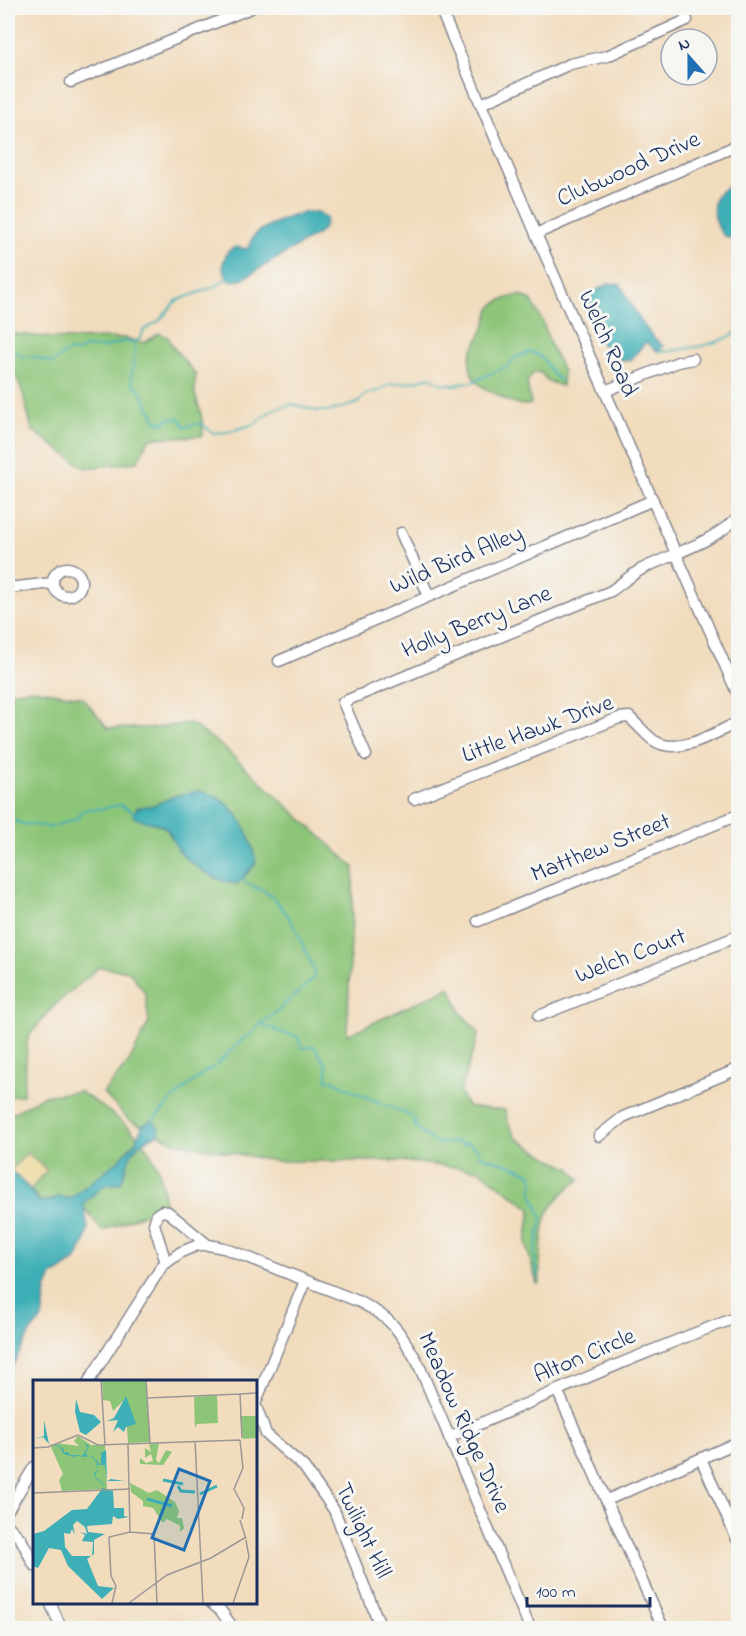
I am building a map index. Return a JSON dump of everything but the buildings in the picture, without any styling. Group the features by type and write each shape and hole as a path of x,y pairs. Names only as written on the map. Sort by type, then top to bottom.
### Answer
{"street":[{"path":"71,82 251,8"},
{"name":"Welch Road","path":"440,8 536,234 738,695"},
{"path":"481,104 570,64 607,56 687,20"},
{"name":"Clubwood Drive","path":"536,234 738,145"},
{"path":"605,391 678,362 693,359"},
{"name":"Wild Bird Alley","path":"279,661 652,500"},
{"path":"676,554 719,532 738,517"},
{"path":"401,533 429,596"},
{"name":"Holly Berry Lane","path":"366,755 343,702 611,591 639,571 676,554"},
{"path":"8,588 53,583"},
{"name":"Little Hawk Drive","path":"414,799 619,718 628,717 655,741 668,746 681,745 738,723"},
{"name":"Matthew Street","path":"478,921 738,815"},
{"name":"Welch Court","path":"539,1016 738,936"},
{"path":"599,1136 623,1117 738,1069"},
{"name":"Meadow Ridge Drive","path":"166,1263 154,1224 157,1214 162,1211 168,1212 208,1245 232,1251 360,1302 381,1313 395,1326 418,1363 530,1629"},
{"path":"90,1380 154,1278 166,1263 198,1245 208,1245"},
{"name":"Twilight Hill","path":"256,1402 305,1281"},
{"name":"Alton Circle","path":"449,1437 626,1361 738,1317"},
{"path":"558,1392 663,1629"},
{"name":"Twilight Hill","path":"256,1409 261,1435 304,1467 334,1510 382,1628"},
{"path":"607,1500 738,1442"},
{"path":"701,1459 738,1541"},
{"path":"8,1510 33,1469"},
{"path":"8,1527 21,1539 33,1563"},
{"path":"52,1603 61,1629"},
{"path":"211,1603 221,1611 233,1629"}],"green space":[{"path":"521,295 532,301 563,372 562,386 548,381 541,373 534,372 527,382 531,404 527,405 509,401 482,386 474,378 470,367 473,349 491,308 501,300"},
{"path":"8,333 64,339 125,338 144,343 159,333 168,337 173,347 196,375 195,394 203,424 203,436 150,438 137,462 85,468 32,430 23,393 8,361"},
{"path":"33,689 82,697 108,728 155,728 190,723 222,746 354,867 347,1035 450,987 461,1013 479,1033 460,1092 468,1107 505,1110 516,1138 570,1168 580,1180 559,1198 549,1211 544,1225 540,1283 537,1284 526,1244 531,1209 479,1170 400,1161 274,1161 174,1142 129,1120 103,1093 129,1062 149,1022 145,993 129,971 99,967 54,1006 28,1037 23,1095 8,1097 8,792 11,780 8,770 8,692","holes":["200,791 213,795 232,809 255,865 237,884 215,878 198,866 179,851 166,828 154,823 137,808"]},
{"path":"79,1091 125,1124 144,1144 158,1168 165,1205 102,1231 78,1202 71,1199 53,1198 42,1202 8,1167 8,1116 43,1096"}],"sand":[{"path":"27,1153 47,1170 30,1190 10,1171"}],"water":[{"path":"738,181 738,237 729,238 718,227 714,203 719,193"},
{"path":"307,212 318,213 326,218 319,234 241,280 230,281 224,273 223,266 228,251 236,247 247,249 254,236 271,224"},
{"path":"610,283 621,285 644,326 663,346 658,352 646,342 630,360 615,360 611,350 600,342 586,302 593,292"},
{"path":"200,791 223,801 232,809 250,839 256,863 237,884 229,883 196,867 178,849 169,831 163,826 133,816 137,808"},
{"path":"152,1120 160,1133 150,1137 133,1152 121,1183 105,1185 84,1205 88,1229 84,1245 74,1262 52,1276 46,1290 42,1319 32,1330 8,1374 8,1168 28,1187 38,1201 47,1202 59,1197 66,1199 72,1197 119,1160 135,1142 143,1125"}],"waterway":[{"path":"8,348 23,358 31,356 53,363 68,351 78,352 86,347 101,348 126,341 132,343 141,338 143,331 159,321 176,301 216,286 229,277"},
{"path":"660,348 663,352 702,346 722,340 738,331"},
{"path":"130,343 133,343 135,349 132,384 138,387 156,421 163,423 168,419 179,418 185,427 201,423 213,433 227,432 255,424 272,410 293,404 317,411 331,411 358,403 364,395 390,384 412,382 430,377 442,384 454,386 464,382 470,383 508,366 515,358 529,352 540,357 555,377 560,380"},
{"path":"8,817 19,823 48,828 78,818 82,811 88,809 120,805 135,813"},
{"path":"153,1121 173,1099 206,1071 213,1068 245,1037 254,1032 260,1024 314,978 314,971 297,931 286,913 268,894 239,877"},
{"path":"261,1023 278,1032 297,1036 302,1048 314,1046 327,1066 327,1080 333,1080 359,1094 409,1115 415,1120 415,1127 434,1142 440,1144 457,1141 463,1145 468,1143 478,1149 479,1154 483,1157 512,1165 531,1174 534,1181 531,1190 542,1219 535,1252 538,1279"}]}
